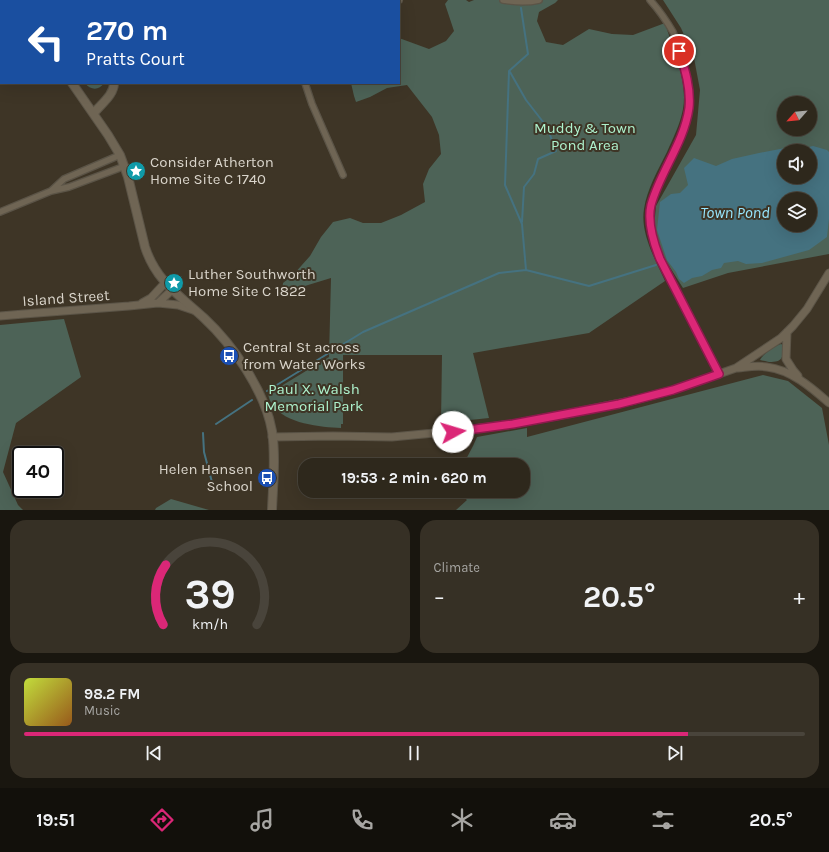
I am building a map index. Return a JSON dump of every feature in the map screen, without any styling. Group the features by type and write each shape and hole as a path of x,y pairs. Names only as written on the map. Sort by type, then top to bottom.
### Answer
{"main road":[{"path":"73,84 94,113 120,155 125,166 142,238 147,254 156,271 172,290 213,326 246,369 253,381 266,409 271,426 273,459 272,510"},
{"path":"94,113 112,92 114,84"}],"street":[{"path":"503,0 533,2 539,0"},
{"path":"650,0 663,16 676,39 684,66 689,106 681,136 650,206 651,232 660,259 719,374"},
{"path":"305,84 312,104 343,175"},
{"path":"51,191 64,179 120,155"},
{"path":"0,212 51,191 69,187 125,166"},
{"path":"736,368 787,332 807,309 829,273"},
{"name":"Island Street","path":"134,305 151,298 165,283"},
{"path":"158,303 172,290"},
{"name":"Island Street","path":"0,316 158,303 178,305 197,312"},
{"path":"787,332 786,359 806,385"},
{"path":"272,437 392,437 480,428 624,403 673,390 736,368 754,366 771,367 790,373 829,403"}],"green space":[{"name":"Muddy & Town Pond Area","path":"448,0 466,0 469,2 474,0 558,0 539,12 537,21 546,42 563,45 589,29 612,34 633,35 665,23 682,77 684,99 683,109 676,131 650,187 645,202 643,218 649,246 665,281 589,333 473,353 489,418 441,423 442,355 343,355 343,424 341,424 341,428 324,427 295,420 279,411 271,403 268,394 329,357 331,278 282,293 283,283 293,275 310,256 321,237 333,222 350,218 363,223 381,223 401,215 425,202 423,184 429,169 441,154 439,135 432,117 407,85 387,88 370,97 356,102 351,84 400,84 400,38 429,49 446,41 454,31 445,4"},
{"name":"Muddy & Town Pond Area","path":"663,0 829,0 829,254 728,273 683,288 661,251 654,227 656,206 696,135 700,90 694,58 681,28"},
{"path":"86,84 103,84 94,89"},
{"path":"64,319 81,377 16,423 3,472 12,492 12,498 15,498 18,505 23,510 0,510 0,325"},
{"path":"781,344 783,345 783,353 780,360 769,362 760,360 769,350"},
{"path":"763,375 788,381 822,408 829,445 829,510 456,510 467,500 465,498 530,498 530,458 467,458 477,437 527,428 527,437"},
{"path":"171,499 209,510 155,510"}],"water":[{"name":"Town Pond","path":"817,147 829,152 829,219 827,237 809,250 762,263 746,264 738,261 724,263 721,268 712,270 702,276 692,278 684,283 679,279 676,272 667,260 657,230 660,202 671,194 680,193 688,185 684,168 694,158 716,166 732,159 777,150 777,184 817,184"}],"waterway":[{"path":"521,8 528,54 509,71 505,185 522,224 526,270"},
{"path":"510,72 526,100 547,127 556,151 538,159 534,174 524,187 522,222"},
{"path":"267,391 363,332 499,273 526,270 589,286 656,265"},
{"path":"216,424 252,400"},
{"path":"203,433 204,452 213,486"}],"place":[{"name":"Consider Atherton Home Site C 1740","path":"136,171"},
{"name":"Luther Southworth Home Site C 1822","path":"174,283"},
{"name":"Central St across from Water Works","path":"229,356"},
{"name":"Helen Hansen School","path":"267,478"}],"route":[{"path":"453,432 513,424 619,404 673,390 719,374 660,259 650,226 650,206 681,136 688,113 688,89 684,66 679,51"}],"park label":[{"name":"Paul X. Walsh Memorial Park","path":"314,398"}]}
